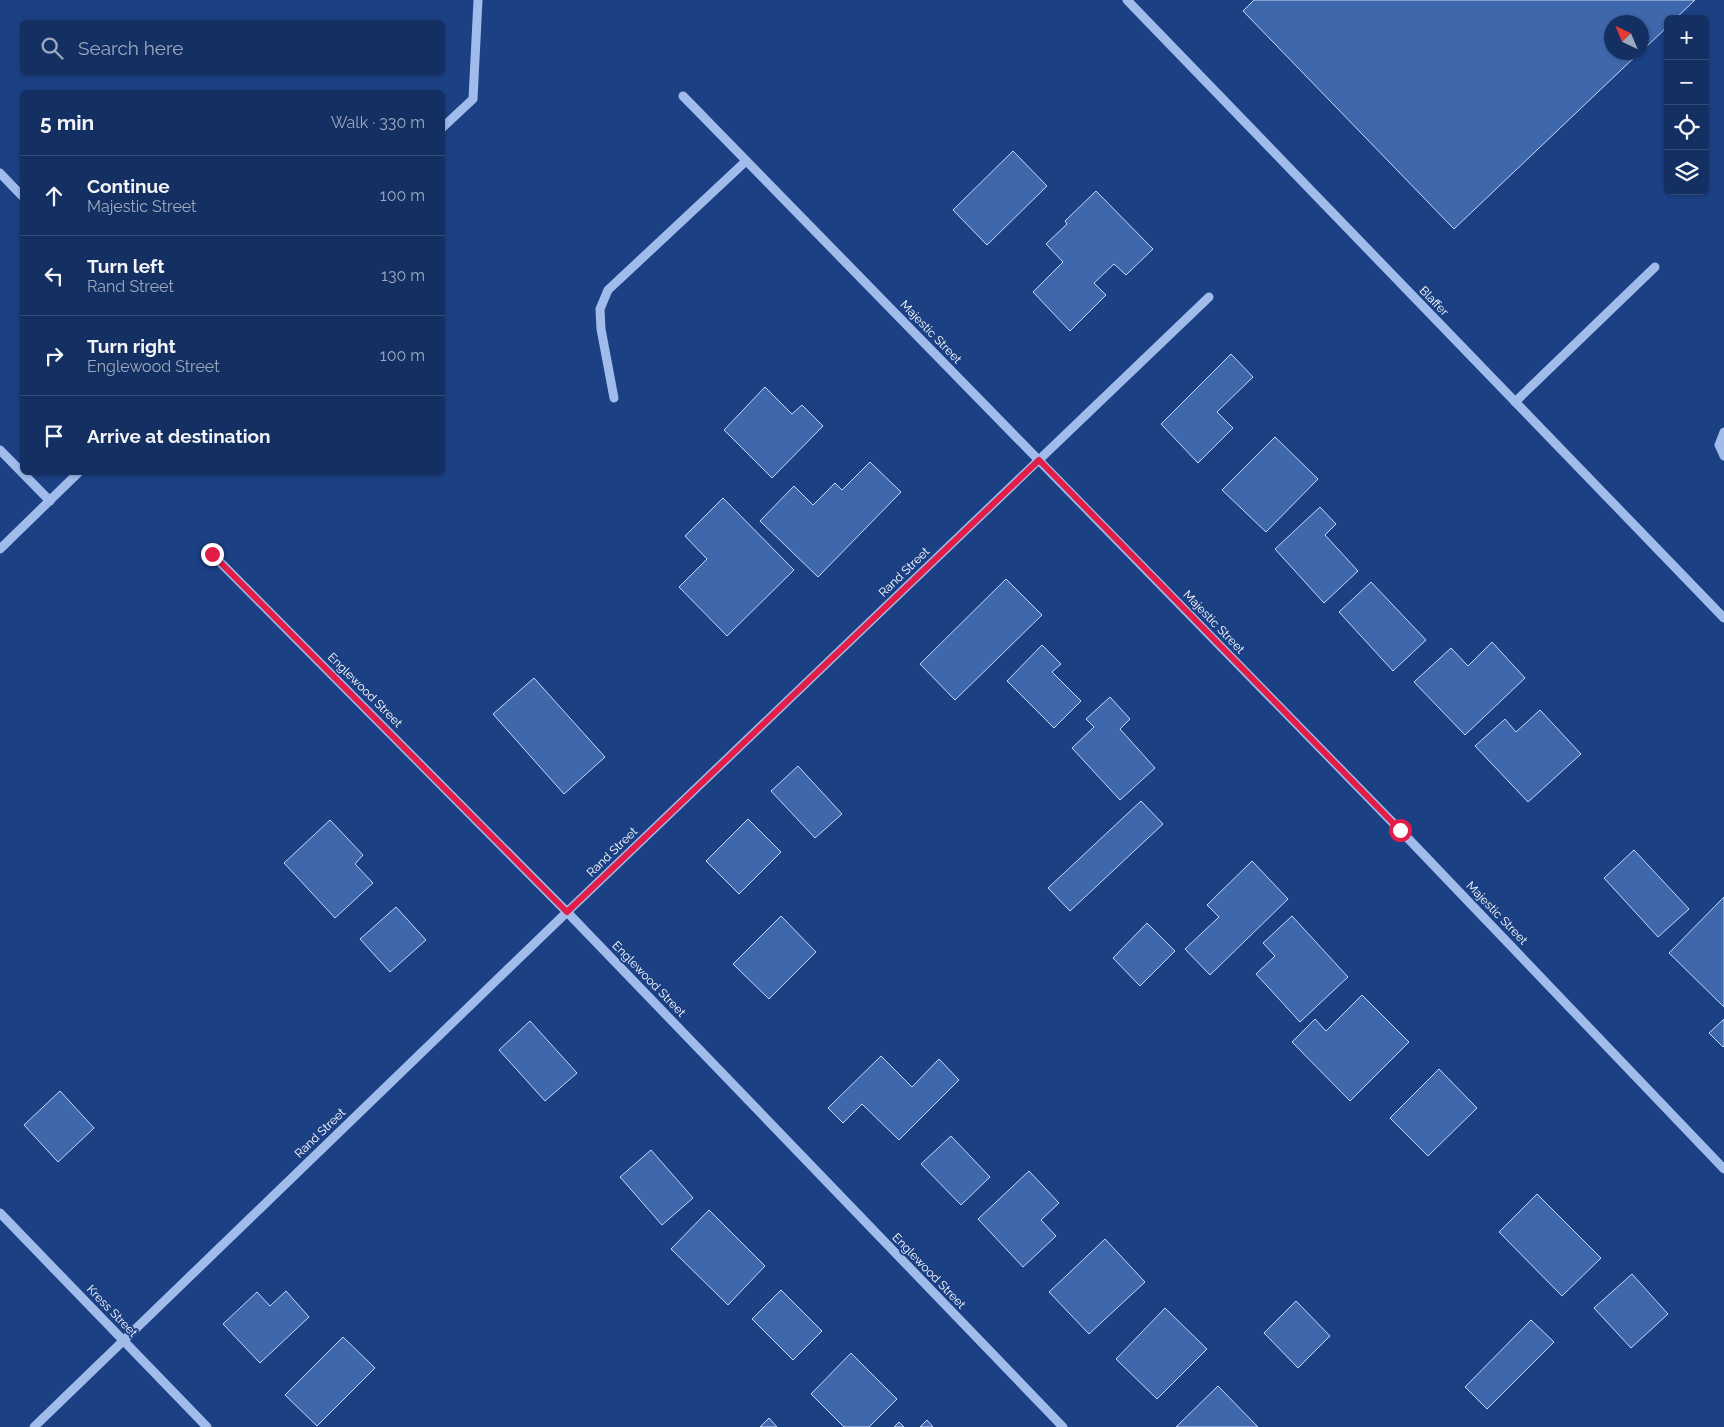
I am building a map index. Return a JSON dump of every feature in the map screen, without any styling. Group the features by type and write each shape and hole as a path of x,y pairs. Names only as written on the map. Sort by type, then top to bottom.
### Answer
{"street":[{"path":"445,125 473,99 479,0"},
{"name":"Blaffer","path":"1128,0 1724,618"},
{"name":"Majestic Street","path":"683,96 1394,823 1724,1169"},
{"path":"614,398 601,329 600,309 608,290 746,161"},
{"path":"0,173 20,194"},
{"path":"1515,402 1655,267"},
{"name":"Rand Street","path":"34,1427 567,912 1209,297"},
{"path":"1724,432 1720,445 1724,456"},
{"path":"0,450 20,470"},
{"path":"25,475 50,501"},
{"path":"0,549 77,475"},
{"name":"Englewood Street","path":"212,554 567,912 1063,1427"},
{"name":"Kress Street","path":"0,1213 207,1427"}],"building":[{"path":"1254,0 1695,0 1679,15 1664,15 1664,30 1649,44 1649,15 1604,15 1604,60 1632,60 1454,229 1243,11"},
{"path":"1013,151 1047,186 987,245 953,210"},
{"path":"1096,191 1153,249 1126,275 1114,264 1094,283 1106,295 1070,331 1033,292 1063,262 1046,244 1067,224 1065,221"},
{"path":"1231,354 1253,377 1217,412 1233,428 1198,463 1161,424"},
{"path":"765,387 792,414 802,405 823,426 772,478 724,430"},
{"path":"1275,437 1318,479 1266,532 1222,490"},
{"path":"870,462 901,492 818,577 760,521 794,486 813,505 835,483 842,490"},
{"path":"723,498 794,570 727,636 679,587 707,559 685,536"},
{"path":"1320,507 1336,524 1325,535 1358,571 1324,603 1275,549"},
{"path":"1006,579 1042,615 955,700 920,664"},
{"path":"1371,582 1426,640 1393,671 1339,612"},
{"path":"1492,642 1525,678 1465,735 1414,682 1451,648 1468,666"},
{"path":"1042,645 1061,664 1052,672 1081,701 1054,728 1007,681"},
{"path":"534,678 605,757 564,794 493,714"},
{"path":"1110,697 1130,719 1120,729 1155,768 1120,800 1072,748 1094,727 1086,719"},
{"path":"1540,710 1581,754 1528,802 1475,746 1505,719 1516,732"},
{"path":"798,766 842,814 815,838 771,791"},
{"path":"1141,801 1163,824 1070,911 1048,888"},
{"path":"748,819 781,852 739,894 706,861"},
{"path":"330,820 363,855 355,864 373,883 335,918 284,863"},
{"path":"1634,850 1689,909 1658,937 1604,878"},
{"path":"1252,861 1288,899 1210,975 1185,949 1219,917 1207,905"},
{"path":"1724,897 1724,1007 1669,953"},
{"path":"396,907 426,940 390,972 360,939"},
{"path":"781,916 816,952 769,999 733,964"},
{"path":"1292,916 1348,977 1300,1022 1256,974 1275,956 1263,943"},
{"path":"1147,923 1175,951 1140,986 1113,958"},
{"path":"1362,995 1409,1042 1350,1101 1292,1042 1315,1019 1326,1031"},
{"path":"1724,1019 1724,1046 1723,1047 1709,1033"},
{"path":"530,1021 577,1073 545,1101 499,1050"},
{"path":"881,1056 912,1087 939,1059 959,1080 899,1140 862,1104 843,1123 828,1108"},
{"path":"1439,1069 1477,1108 1428,1156 1390,1118"},
{"path":"60,1091 94,1128 58,1162 24,1125"},
{"path":"951,1136 990,1177 961,1205 921,1164"},
{"path":"651,1150 693,1198 662,1225 620,1177"},
{"path":"1029,1171 1059,1203 1041,1220 1056,1236 1023,1267 978,1219"},
{"path":"1537,1194 1601,1258 1562,1296 1499,1232"},
{"path":"709,1210 765,1266 728,1305 671,1249"},
{"path":"1105,1239 1145,1282 1089,1334 1049,1292"},
{"path":"1632,1274 1668,1314 1631,1348 1594,1308"},
{"path":"781,1290 822,1331 793,1360 752,1319"},
{"path":"286,1291 309,1317 260,1363 223,1324 257,1292 270,1306"},
{"path":"1296,1301 1330,1336 1298,1368 1264,1333"},
{"path":"1165,1308 1207,1349 1157,1399 1116,1359"},
{"path":"1531,1320 1554,1342 1487,1409 1465,1387"},
{"path":"343,1337 375,1368 317,1426 285,1395"},
{"path":"851,1353 897,1399 869,1427 844,1427 811,1394"},
{"path":"1218,1386 1258,1427 1176,1427"},
{"path":"769,1418 777,1427 760,1427"},
{"path":"927,1420 933,1427 920,1427"},
{"path":"899,1422 904,1427 894,1427"}],"route":[{"path":"212,554 567,912 1039,460 1400,830"}]}
